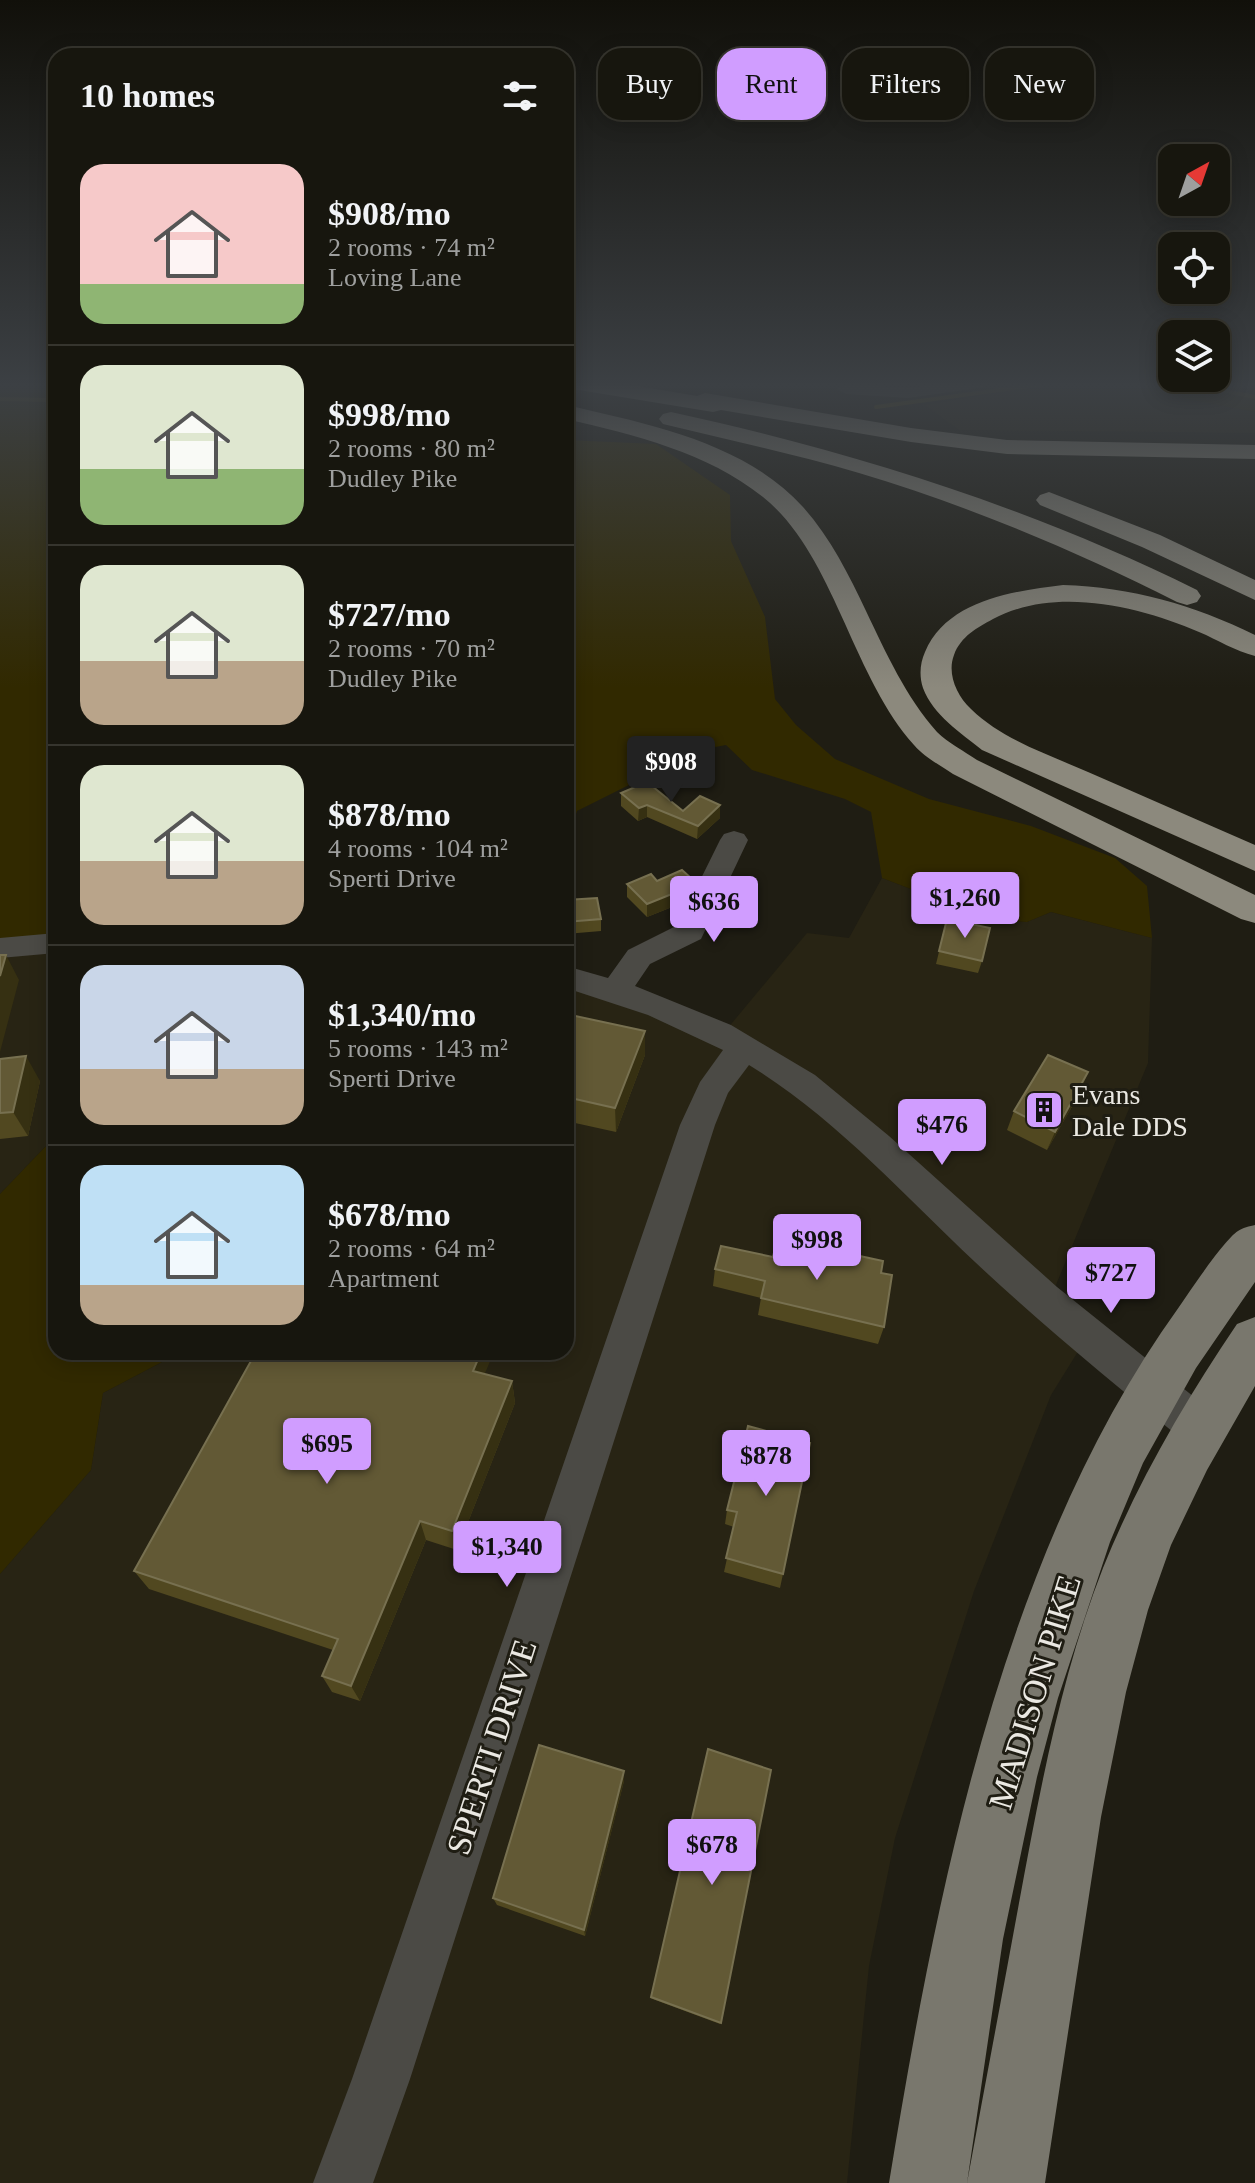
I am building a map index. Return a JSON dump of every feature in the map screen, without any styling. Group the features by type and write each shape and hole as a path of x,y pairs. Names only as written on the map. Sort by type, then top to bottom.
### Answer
{"highway":[{"path":"760,484 794,512 819,546 903,711 928,742 965,767 1255,910"},
{"path":"917,484 1097,553 1255,632"},
{"path":"1029,493 1151,541 1255,591"},
{"path":"1255,647 1207,623 1151,604 1063,594 998,606 957,625 938,647 933,664 935,682 947,699 963,719 994,743 1255,859"}],"main road":[{"name":"MADISON PIKE","path":"1006,2183 1069,1813 1101,1670 1207,1306 1255,1245"},
{"name":"MADISON PIKE","path":"928,2183 949,2032 1009,1754 1060,1594 1103,1490 1176,1409 1255,1340"}],"street":[{"path":"615,991 639,957 690,932 734,840"},
{"path":"0,948 48,944"},
{"path":"574,979 658,1006 746,1048 802,1083 852,1123 1038,1295 1176,1409"},
{"name":"SPERTI DRIVE","path":"343,2183 426,1944 679,1178 714,1083 728,1062 746,1048"}],"shaded area":[{"path":"0,484 48,484 48,944 0,948"},
{"path":"574,484 714,484 730,495 731,541 765,617 775,699 796,725 835,759 929,799 1031,826 1115,858 1147,886 1152,938 1051,912 1027,922 978,919 945,902 882,878 871,812 845,799 752,770 726,745 699,750 577,811 574,820"},
{"path":"882,878 945,902 978,919 1027,922 1051,912 1152,938 1148,1063 1048,1304 1087,1337 1051,1395 974,1591 895,1838 869,1966 847,2183 0,2183 0,1574 91,1470 103,1393 166,1360 574,1360 574,980 722,1035 807,933 849,938"},
{"path":"48,944 48,1146 0,1194 0,948"},
{"path":"48,1146 48,1360 166,1360 103,1393 91,1470 0,1574 0,1194"}],"building":[{"path":"647,782 683,811 700,796 720,805 698,826 647,805 639,808 621,793"},
{"path":"682,870 692,879 687,888 647,904 627,884 651,874 657,881"},
{"path":"597,898 601,919 574,921 574,899"},
{"path":"947,919 990,928 982,961 939,951"},
{"path":"0,955 6,955 0,976"},
{"path":"574,1016 645,1031 615,1108 574,1099"},
{"name":"Evans Dale DDS","path":"1048,1055 1088,1072 1055,1132 1014,1111"},
{"path":"26,1056 13,1112 0,1113 0,1059"},
{"path":"721,1246 773,1257 775,1248 844,1264 846,1253 883,1261 881,1273 892,1275 884,1327 761,1298 765,1281 715,1269"},
{"path":"252,1360 478,1360 473,1371 512,1381 452,1531 420,1521 351,1686 322,1676 338,1639 134,1571"},
{"path":"748,1426 810,1443 783,1574 726,1558 737,1512 727,1510"},
{"path":"539,1745 624,1771 584,1930 493,1898"},
{"path":"708,1749 771,1770 721,2023 651,1997"}],"place":[{"name":"Evans Dale DDS","path":"1044,1110"}]}
